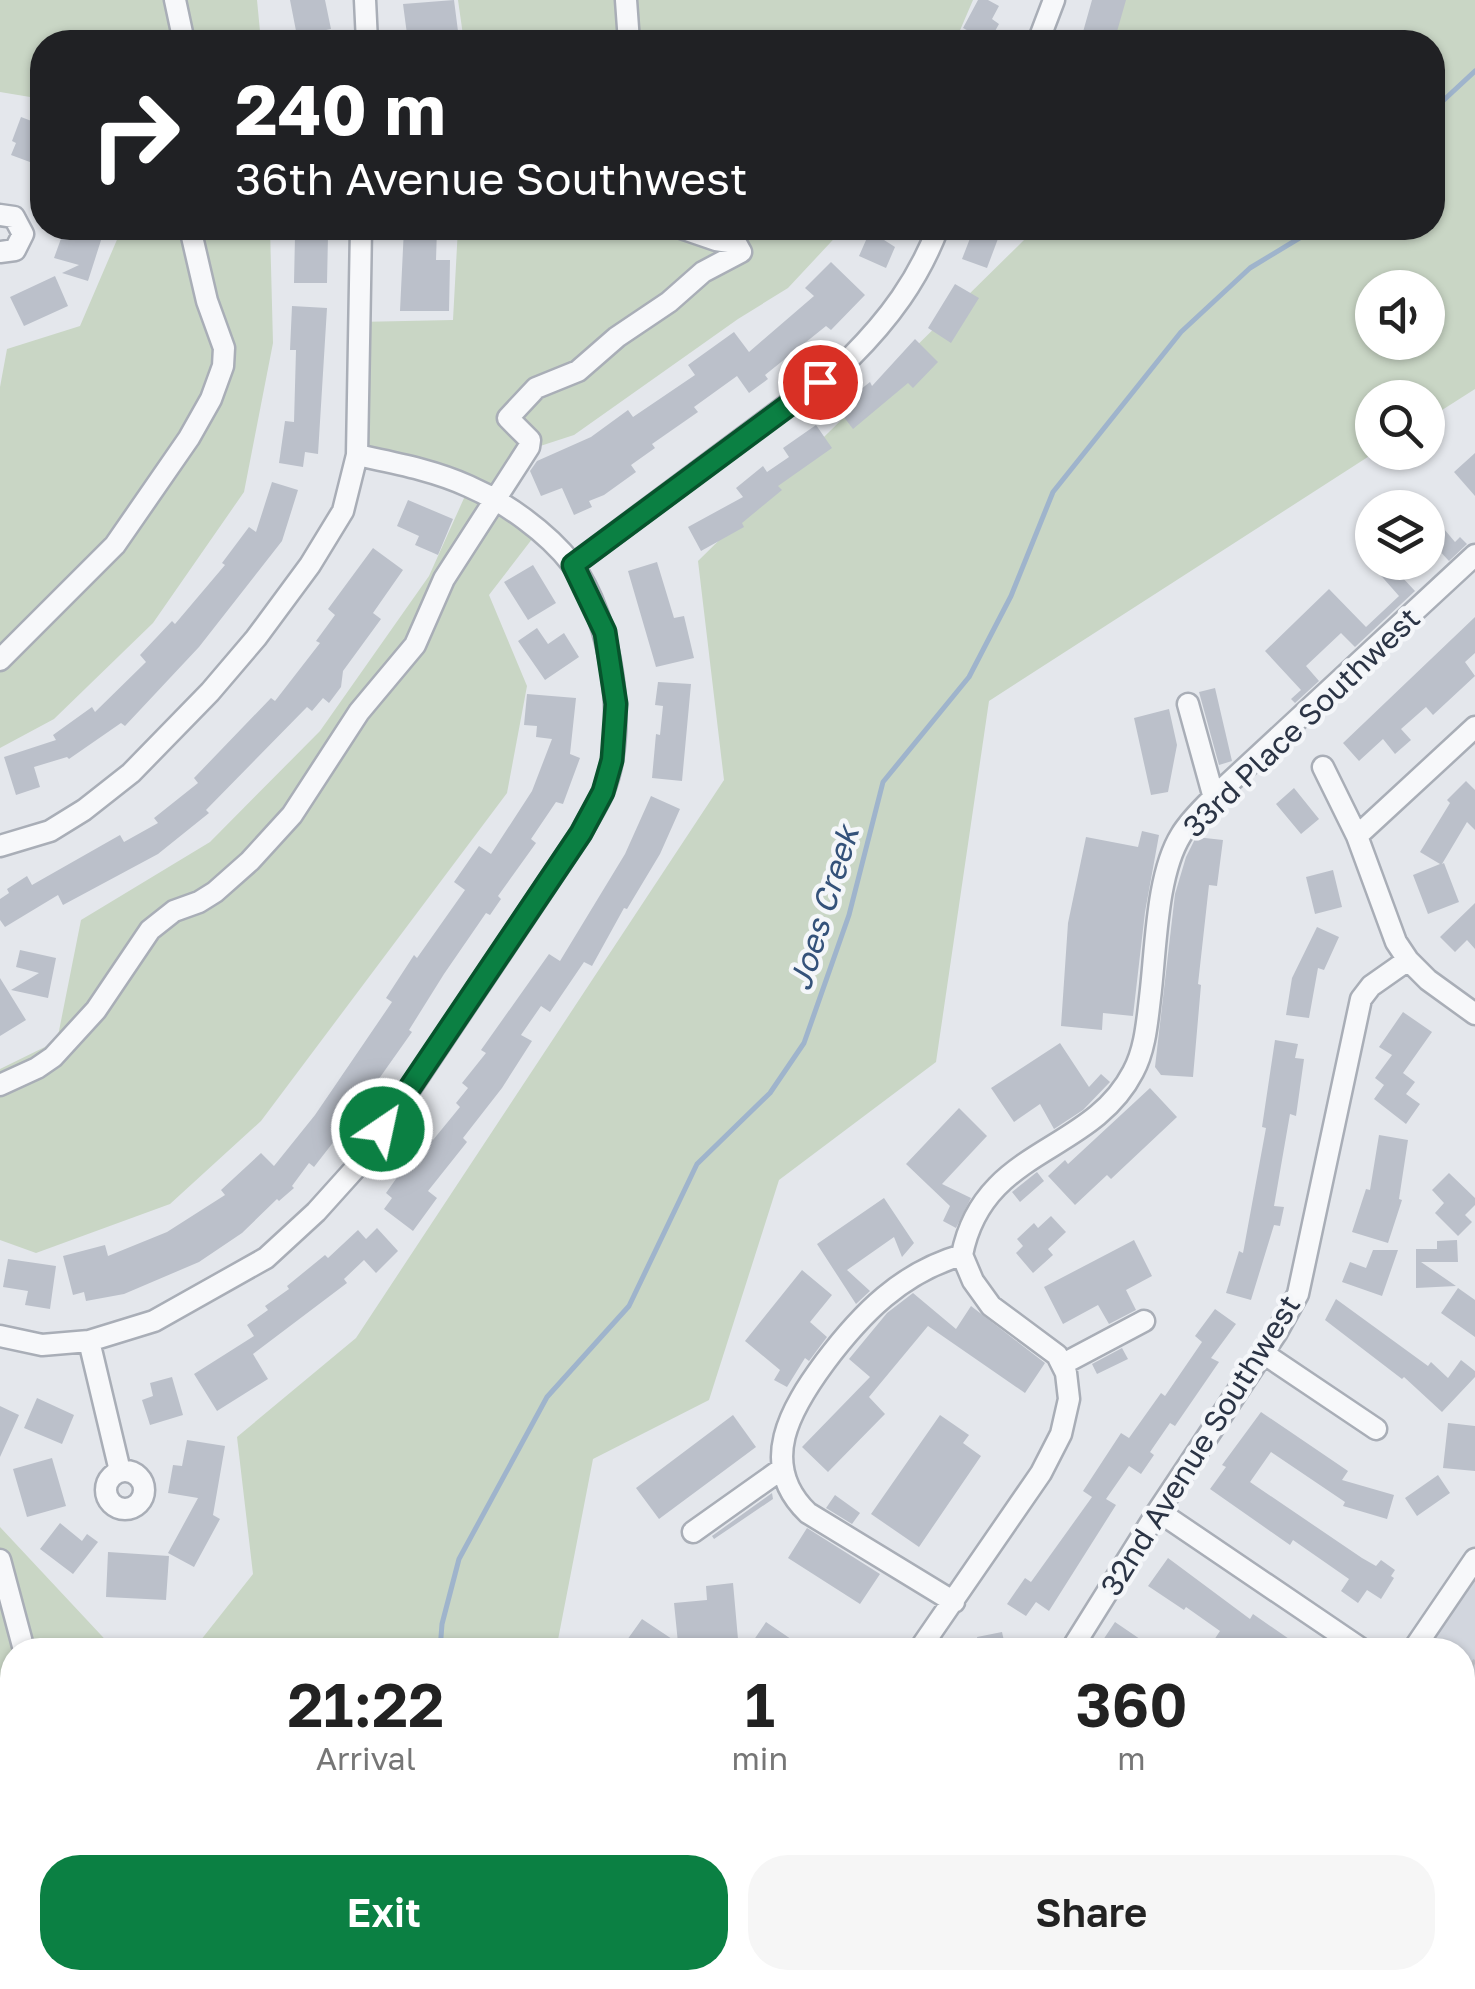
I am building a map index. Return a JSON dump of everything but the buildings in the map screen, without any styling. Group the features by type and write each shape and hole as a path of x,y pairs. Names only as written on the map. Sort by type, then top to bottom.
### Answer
{"street":[{"path":"175,0 181,30"},
{"path":"365,0 366,30"},
{"path":"626,0 628,30"},
{"path":"1043,30 1054,0"},
{"path":"0,215 14,217 23,234 14,250 0,252"},
{"path":"0,660 116,545 211,399 223,366 224,348 207,301 193,240"},
{"path":"0,846 50,831 131,773 256,638 310,566 343,511 357,455 362,240"},
{"path":"0,1085 20,1078 53,1057 96,1010 150,930 174,911 200,902 214,892 250,861 292,815 359,712 416,645 444,578 530,447 530,440 508,418 536,388 578,371 702,272 742,252 736,243 716,240"},
{"path":"573,565 850,358 884,324 912,286 933,240"},
{"path":"0,1336 42,1345 89,1342 154,1321 266,1258 316,1212 360,1162 581,833 603,792 612,760 616,704 605,632 573,565 539,530 470,486 357,455"},
{"name":"33rd Place Southwest","path":"962,1255 973,1216 992,1190 1022,1164 1102,1112 1133,1072 1146,1026 1170,859 1184,830 1475,556"},
{"path":"1188,704 1214,798"},
{"path":"1357,836 1475,728"},
{"path":"1323,767 1357,836 1396,942 1428,980 1475,1014"},
{"name":"32nd Avenue Southwest","path":"1079,1638 1290,1312 1305,1272 1321,1178 1361,1000 1370,986 1408,960"},
{"path":"928,1638 954,1602 1037,1479 1057,1442 1069,1399 1062,1364 1044,1343 991,1306 973,1281 962,1255 909,1279 856,1323 807,1386 783,1438 783,1468 794,1497 814,1518 954,1602"},
{"path":"1062,1364 1144,1321"},
{"path":"89,1342 120,1471"},
{"path":"1262,1354 1376,1429"},
{"path":"694,1532 783,1468"},
{"path":"1158,1511 1345,1638"},
{"path":"1421,1638 1475,1559"},
{"path":"0,1560 21,1638"}],"shaded area":[{"path":"1475,1559 1475,1638 1421,1638"}],"green space":[{"path":"0,0 257,0 260,30 30,30 30,97 0,92"},
{"path":"458,0 973,0 960,30 462,30"},
{"path":"1118,0 1475,0 1475,389 1445,408 1445,380 1355,380 1355,465 989,701 936,1062 779,1180 709,1400 593,1459 558,1638 202,1638 253,1574 237,1437 356,1338 724,780 698,561 1024,240 1445,240 1445,30 1106,30"},
{"path":"117,240 270,240 273,343 244,492 153,623 54,719 0,748 0,387 7,349 80,326"},
{"path":"457,240 833,240 788,288 574,435 531,449 499,504 539,530 489,595 527,686 507,793 261,1121 170,1204 36,1253 0,1240 0,1069 57,1041 81,920 210,842 320,731 429,576 469,487 357,455 357,322 453,320"},
{"path":"0,1527 104,1638 0,1638"}],"waterway":[{"name":"Joes Creek","path":"1445,99 1475,71"},
{"name":"Joes Creek","path":"441,1638 459,1559 547,1397 629,1306 697,1164 770,1093 804,1043 849,915 883,782 969,677 1011,596 1053,492 1181,332 1250,268 1296,240"}],"route":[{"path":"382,1129 581,833 603,792 612,760 616,704 605,632 573,565 820,382"}]}
